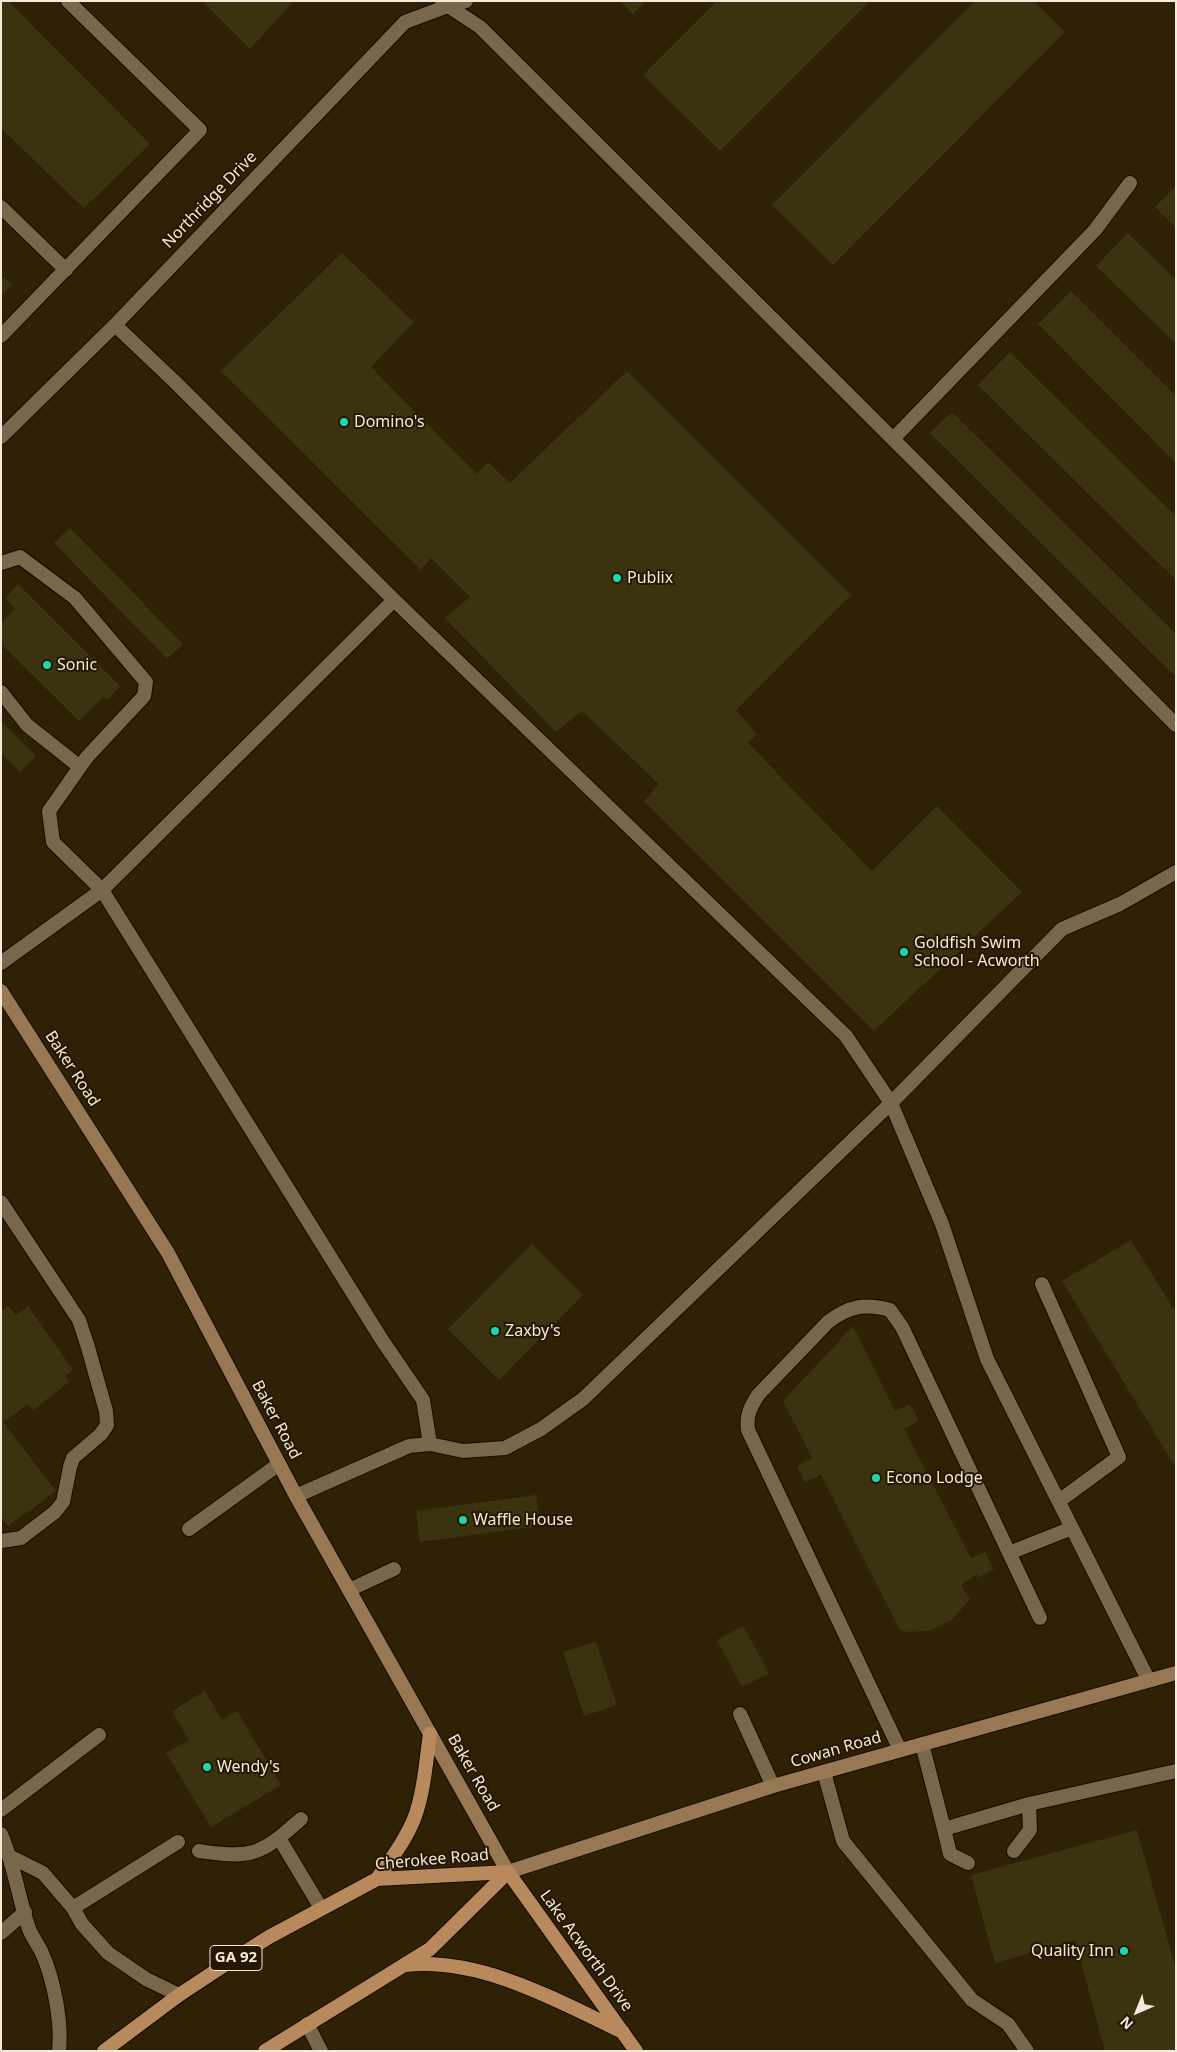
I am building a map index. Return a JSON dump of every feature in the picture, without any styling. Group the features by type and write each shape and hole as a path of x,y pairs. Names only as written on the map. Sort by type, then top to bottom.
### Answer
{"main road":[{"name":"Baker Road","path":"1,991 168,1253 296,1496 508,1872"},
{"name":"Cowan Road","path":"508,1872 773,1786 1148,1679 1176,1673"},
{"path":"377,1878 400,1847 414,1818 422,1789 430,1734"},
{"name":"Cherokee Road","path":"104,2051 179,1996 269,1937 377,1878 508,1872"},
{"name":"Cherokee Road","path":"265,2051 430,1949 508,1872"},
{"name":"Lake Acworth Drive","path":"508,1872 636,2051"},
{"path":"403,1966 426,1963 454,1966 516,1983 623,2032"}],"street":[{"path":"1,336 200,130 68,1"},
{"name":"Northridge Drive","path":"1,437 115,325 405,22 445,4 466,1"},
{"path":"445,4 480,27 893,439 1176,725"},
{"path":"893,439 1095,230 1130,182"},
{"path":"1,207 66,270"},
{"path":"115,325 175,382 394,600 846,1036 891,1103 942,1224 987,1359 1148,1679"},
{"path":"1,563 20,557 75,598 146,682 144,696 87,757 49,812 53,842 102,890 377,1332 423,1400 430,1444"},
{"path":"1,963 102,890 394,600"},
{"path":"1,692 27,725 80,767"},
{"path":"296,1496 409,1446 430,1444 462,1451 505,1448 541,1430 583,1399 891,1103 1062,930 1120,904 1176,872"},
{"path":"1,1202 79,1320 106,1411 107,1425 102,1434 74,1458 70,1467 64,1502 55,1512 21,1538 1,1541"},
{"path":"1042,1284 1119,1457 1059,1501"},
{"path":"900,1750 748,1430 746,1420 749,1409 758,1396 828,1322 838,1314 854,1308 874,1305 890,1310 902,1328 1040,1618"},
{"path":"189,1529 279,1464"},
{"path":"1010,1553 1072,1528"},
{"path":"349,1590 394,1569"},
{"path":"740,1714 773,1786"},
{"path":"1,1810 99,1735"},
{"path":"922,1744 950,1854 968,1863"},
{"path":"944,1829 1029,1804 1176,1770"},
{"path":"824,1772 844,1841 972,2000 1008,2024 1027,2051"},
{"path":"1014,1851 1030,1830 1029,1804"},
{"path":"199,1851 218,1854 253,1852 279,1838 300,1819"},
{"path":"1,1834 11,1857 28,1928 42,1954 50,1979 60,2038 59,2051"},
{"path":"279,1838 321,1908"},
{"path":"73,1908 178,1842"},
{"path":"11,1857 43,1873 73,1908 82,1924 108,1953 146,1979 179,1996"},
{"path":"1,1933 24,1912"},
{"path":"307,2024 320,2051"}],"building":[{"path":"1,1 8,1 150,144 84,208 1,128"},
{"path":"202,1 294,1 250,49"},
{"path":"620,1 646,1 633,14"},
{"path":"717,1 870,1 720,151 643,75"},
{"path":"975,1 1034,1 1065,32 833,265 772,205"},
{"path":"1176,186 1176,228 1155,207"},
{"path":"1128,233 1176,280 1176,344 1096,266"},
{"path":"342,253 414,322 371,367 477,474 488,462 510,483 627,371 851,595 736,710 757,734 748,743 872,871 937,806 1022,892 874,1031 644,801 659,784 582,711 556,732 445,618 470,597 431,558 421,570 221,371"},
{"path":"1,275 12,285 1,295"},
{"path":"1071,291 1176,396 1176,463 1038,324"},
{"path":"1010,352 1176,516 1176,580 978,385"},
{"path":"952,412 1176,634 1176,677 930,433"},
{"path":"70,528 183,644 167,659 54,543"},
{"path":"18,584 120,686 107,700 103,697 79,721 1,644 1,623 15,609 5,598"},
{"path":"1,721 36,756 20,772 1,753"},
{"path":"1131,1240 1176,1313 1176,1468 1062,1281"},
{"path":"532,1244 583,1295 499,1380 448,1329"},
{"path":"8,1306 16,1315 28,1306 73,1370 65,1376 69,1382 33,1410 28,1404 3,1422 56,1491 8,1526 1,1517 1,1311"},
{"name":"Econo Lodge","path":"853,1326 895,1411 910,1404 919,1421 904,1429 971,1558 985,1552 994,1569 977,1578 977,1574 961,1585 970,1599 952,1620 929,1631 908,1632 900,1630 821,1475 805,1482 797,1466 812,1458 783,1401"},
{"path":"536,1495 540,1526 420,1542 416,1511"},
{"path":"743,1626 769,1673 742,1687 717,1640"},
{"path":"596,1642 617,1705 584,1716 563,1652"},
{"path":"205,1691 222,1720 237,1711 281,1785 211,1827 166,1753 189,1740 172,1711"},
{"name":"Quality Inn","path":"1137,1830 1176,1970 1176,2051 1105,2051 1075,1940 995,1963 971,1875"}],"place":[{"name":"Domino's","path":"344,422"},
{"name":"Publix","path":"617,578"},
{"name":"Sonic","path":"47,665"},
{"name":"Goldfish Swim School - Acworth","path":"904,952"},
{"name":"Zaxby's","path":"495,1331"},
{"name":"Econo Lodge","path":"876,1478"},
{"name":"Waffle House","path":"463,1520"},
{"name":"Wendy's","path":"207,1767"},
{"name":"Quality Inn","path":"1124,1951"}]}
